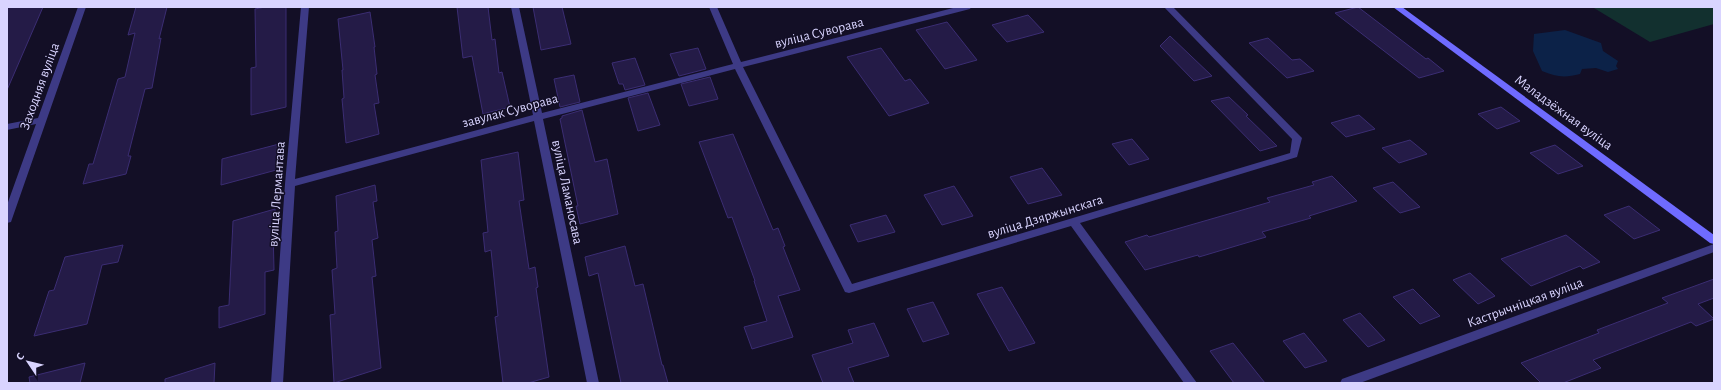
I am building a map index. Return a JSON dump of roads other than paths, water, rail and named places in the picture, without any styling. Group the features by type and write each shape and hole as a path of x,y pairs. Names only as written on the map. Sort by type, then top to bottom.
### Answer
{"street":[{"name":"Заходняя вуліца","path":"7,219 82,7"},
{"name":"вуліца Лермантава","path":"278,383 290,184 305,7"},
{"name":"вуліца Ламаносава","path":"514,7 593,383"},
{"path":"714,7 738,66"},
{"name":"вуліца Суворава","path":"738,66 967,7"},
{"name":"вуліца Дзяржынскага","path":"738,66 849,289 1294,155 1297,138 1168,7"},
{"name":"Маладзёжная вуліца","path":"1397,7 1714,240"},
{"name":"завулак Суворава","path":"290,184 538,117 738,66"},
{"path":"7,127 42,120"},
{"path":"1074,222 1191,383"},
{"name":"Кастрычніцкая вуліца","path":"1346,383 1714,248"}],"water":[{"path":"1565,30 1601,43 1603,51 1618,61 1616,66 1618,69 1608,72 1596,68 1582,69 1580,74 1570,76 1556,76 1542,71 1533,51 1534,34"}]}
